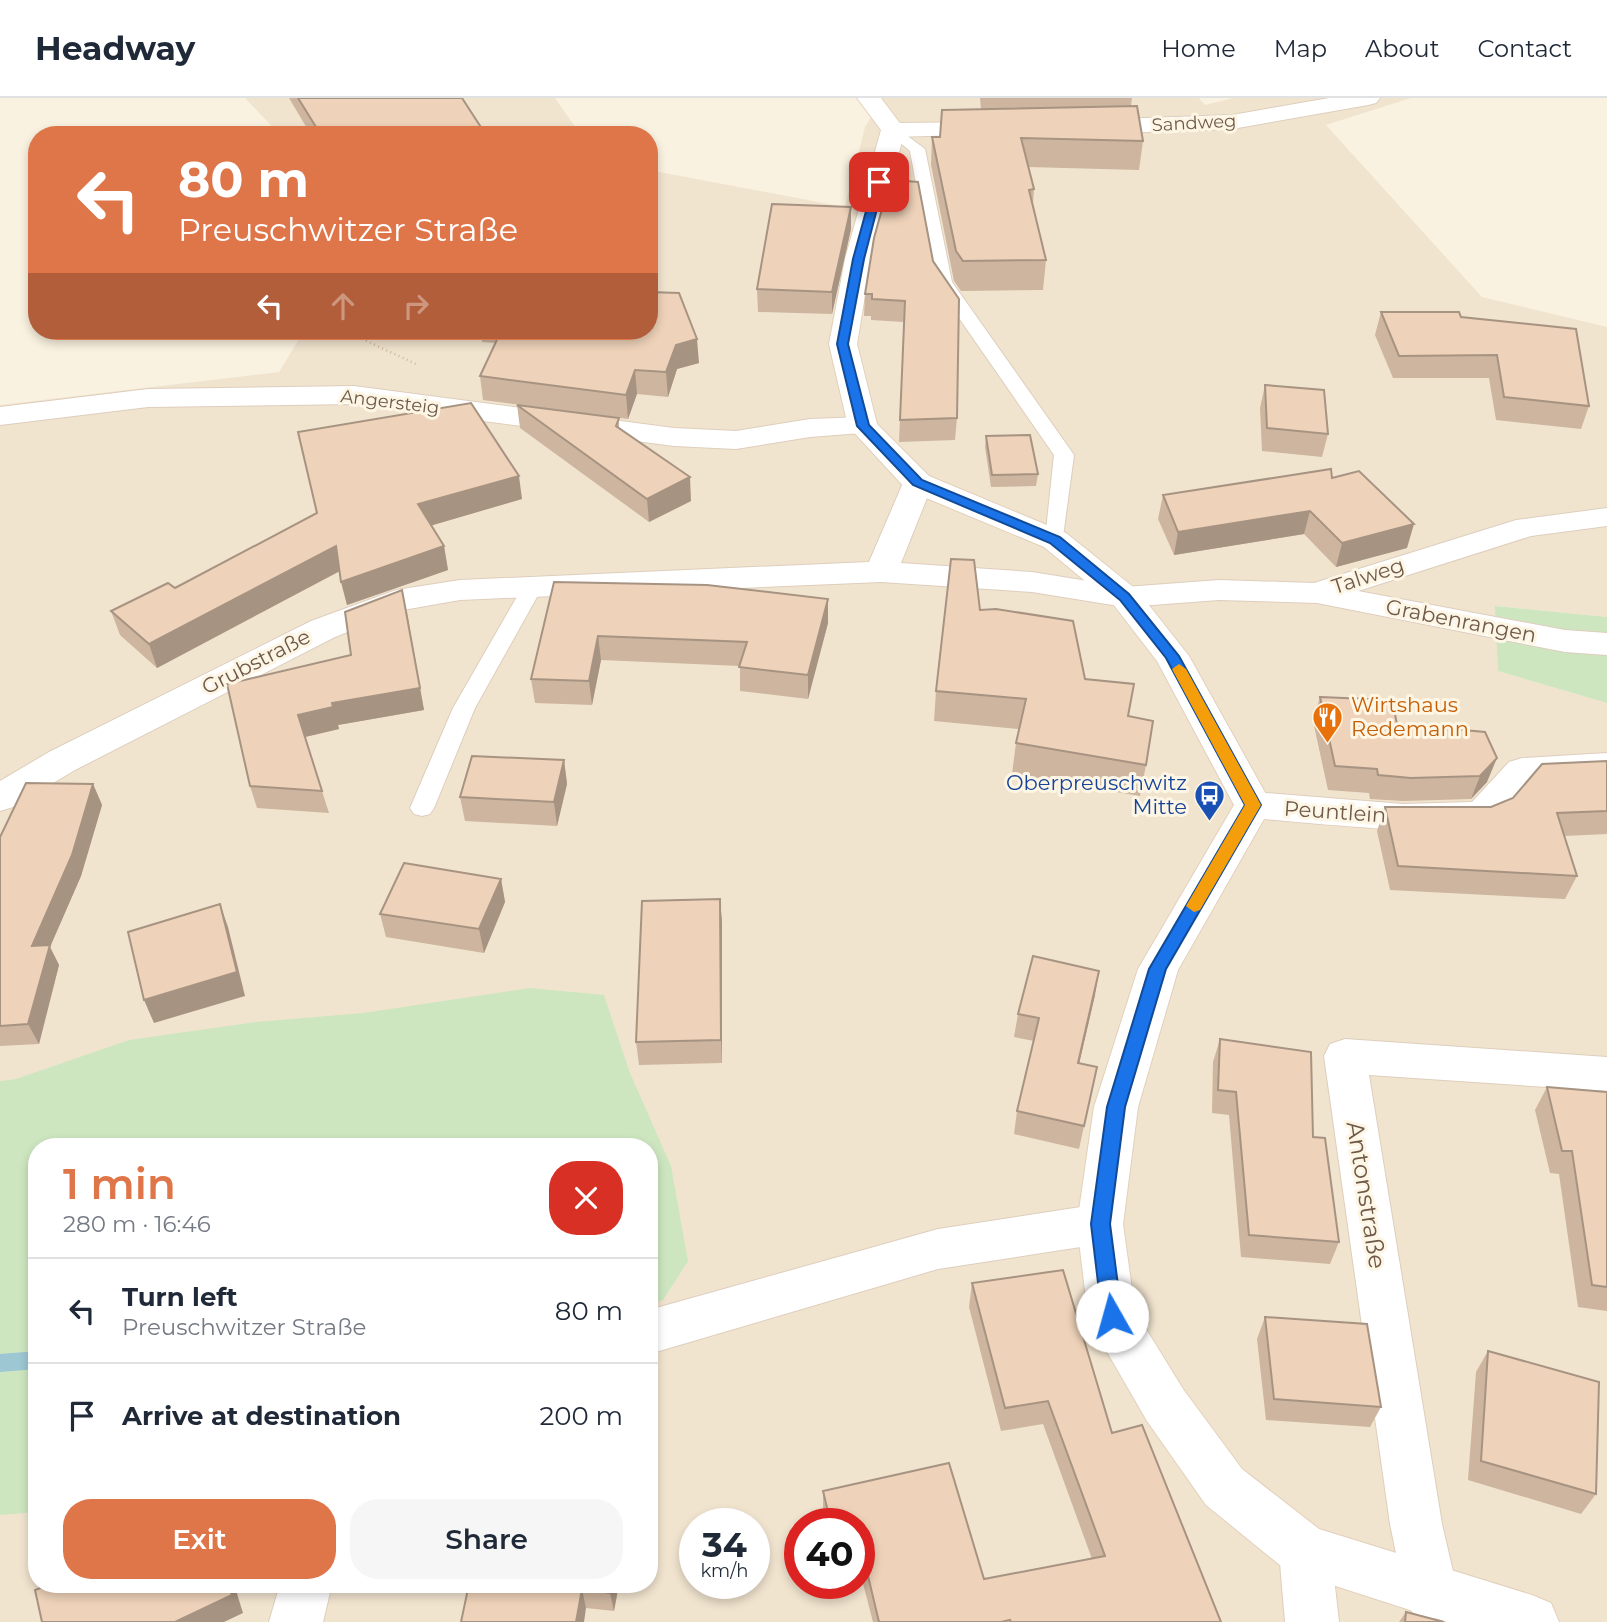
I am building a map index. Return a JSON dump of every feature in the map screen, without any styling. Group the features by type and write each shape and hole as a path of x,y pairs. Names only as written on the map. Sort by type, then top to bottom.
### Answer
{"street":[{"path":"869,98 893,130"},
{"name":"Sandweg","path":"1072,128 1233,122 1368,98"},
{"path":"893,130 1017,128"},
{"path":"893,130 858,259 843,344 863,426 918,483 1055,540 1125,597 1172,656 1253,805 1158,969 1116,1107 1100,1224 1112,1316 1166,1405 1224,1487 1305,1551 1431,1593 1532,1622"},
{"name":"Angersteig","path":"0,416 148,398 354,395 674,437 736,440 810,428 863,426"},
{"path":"881,572 918,483"},
{"name":"Talweg","path":"1125,597 1219,590 1316,593 1527,527 1607,517"},
{"name":"Grubstraße","path":"0,798 62,761 323,629 396,601 460,590 881,572 1032,582 1125,597"},
{"name":"Grabenrangen","path":"1316,593 1565,641 1607,644"},
{"name":"Peuntlein","path":"1253,805 1403,817 1482,815 1522,771 1607,766"},
{"name":"Antonstraße","path":"1431,1593 1416,1524 1345,1056 1607,1074"},
{"path":"658,1329 938,1249 1100,1224"},
{"path":"1305,1551 1312,1622"},
{"path":"296,1622 304,1593"}],"lane":[{"path":"893,130 918,149 943,282 1064,455 1055,540"},
{"path":"422,808 464,708 532,588"}],"shaded area":[{"path":"245,98 555,98 575,126 271,126"},
{"path":"883,98 1199,98 1205,105 1233,98 1411,98 1326,125 1482,297 1607,327 1607,617 1496,606 1498,671 1607,703 1607,1622 0,1622 0,405 279,372 299,340 658,340 658,172 845,207 865,127"}],"green space":[{"path":"1495,606 1607,617 1607,703 1498,671"},
{"path":"530,988 604,995 630,1073 671,1166 688,1261 663,1300 658,1302 658,1138 28,1138 28,1513 0,1515 0,1081 16,1079 129,1040 256,1022 363,1013"}],"building":[{"path":"298,98 462,98 480,126 315,126"},
{"path":"1137,106 1143,141 1021,138 1034,189 1029,190 1046,260 963,261 956,251 932,137 940,137 942,110"},
{"path":"894,180 918,182 933,261 959,299 957,418 900,420 905,301 872,299 872,294 865,294 874,238 882,209 891,210"},
{"path":"772,204 851,207 832,292 757,289"},
{"path":"658,292 679,293 697,339 676,345 666,372 635,370 626,395 480,376 497,340 658,340"},
{"path":"1381,312 1459,312 1461,317 1576,329 1589,406 1504,397 1497,355 1399,356"},
{"path":"1265,385 1324,390 1328,434 1267,428"},
{"path":"471,403 519,476 418,504 444,546 341,582 336,546 149,644 111,611 168,583 175,588 317,513 298,432"},
{"path":"517,405 619,418 616,426 690,477 647,499"},
{"path":"1030,435 1038,474 992,475 986,436"},
{"path":"1331,469 1332,478 1359,471 1414,524 1342,543 1310,511 1178,532 1163,495"},
{"path":"951,559 974,560 980,610 996,609 1073,621 1085,679 1134,684 1128,716 1153,721 1146,765 1016,743 1026,699 936,691"},
{"path":"554,582 707,585 828,599 808,675 739,667 747,642 598,636 589,681 531,679"},
{"path":"402,590 420,688 332,703 333,707 298,715 322,791 250,786 227,684 351,655 345,612"},
{"path":"1320,697 1392,700 1397,724 1485,732 1497,758 1480,776 1411,778 1378,775 1377,769 1335,766"},
{"path":"472,756 564,760 554,802 460,797"},
{"path":"1607,761 1607,811 1557,813 1577,876 1398,866 1385,807 1491,807 1513,798 1542,764"},
{"path":"26,783 93,784 72,855 32,946 50,945 28,1024 0,1026 0,837"},
{"path":"404,863 501,879 479,929 380,914"},
{"path":"720,899 721,1040 636,1042 642,901"},
{"path":"220,904 237,972 144,1000 128,932"},
{"path":"1033,956 1099,971 1078,1063 1097,1067 1084,1126 1017,1111 1039,1018 1018,1014"},
{"path":"1220,1039 1311,1052 1313,1137 1325,1138 1339,1242 1249,1235 1236,1092 1218,1090"},
{"path":"1547,1087 1607,1092 1607,1287 1592,1285 1572,1151 1562,1151"},
{"path":"1063,1270 1112,1433 1142,1425 1221,1622 879,1622 874,1599 875,1508 827,1508 823,1491 949,1463 984,1579 1105,1556 1048,1401 1005,1408 972,1283"},
{"path":"1265,1317 1367,1324 1381,1407 1274,1399"},
{"path":"1488,1351 1599,1382 1596,1494 1481,1461"},
{"path":"36,1593 232,1595 175,1622 42,1622"},
{"path":"467,1593 581,1593 576,1622 461,1622"},
{"path":"1406,1612 1444,1622 1405,1622"}],"waterway":[{"path":"0,1363 28,1361"}],"slow traffic":[{"path":"1179,669 1253,805 1194,906"}],"place":[{"name":"Wirtshaus Redemann","path":"1328,744"},
{"name":"Oberpreuschwitz Mitte","path":"1210,822"}],"route":[{"path":"879,182 858,259 843,344 863,426 918,483 1055,540 1125,597 1172,656 1253,805 1158,969 1116,1107 1100,1224 1112,1316"}]}
